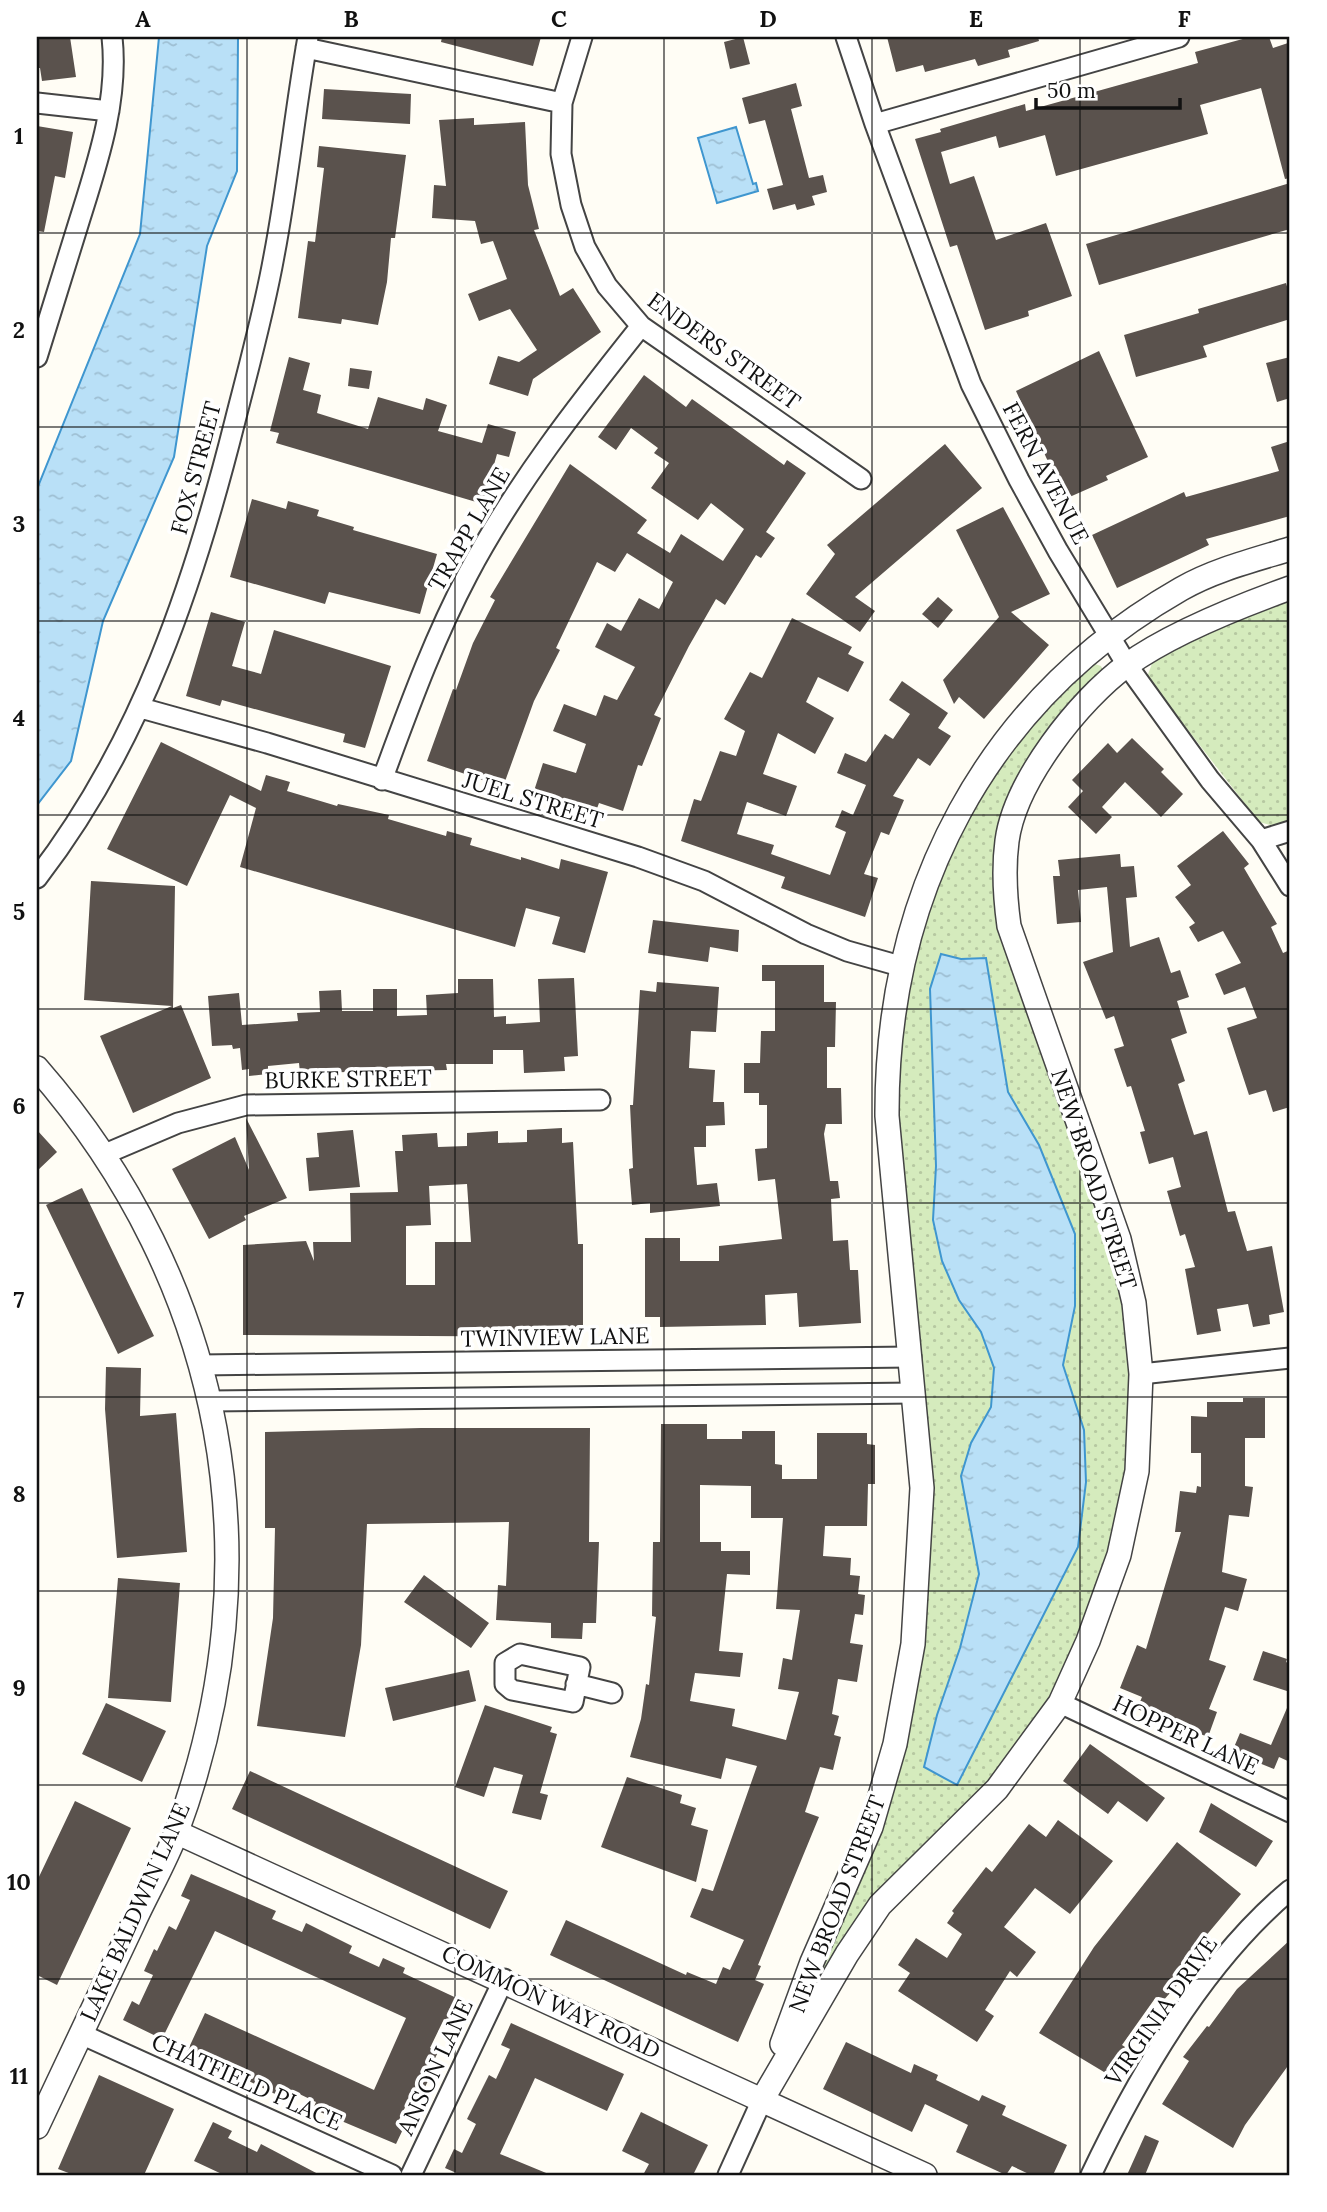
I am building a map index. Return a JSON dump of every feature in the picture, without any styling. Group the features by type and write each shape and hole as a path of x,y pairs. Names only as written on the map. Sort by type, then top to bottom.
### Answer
{"street":[{"path":"37,357 100,156 109,111 114,54 112,37"},
{"name":"ENDERS STREET","path":"582,37 562,103 561,154 571,205 585,247 607,286 641,326 861,479"},
{"name":"FERN AVENUE","path":"846,37 875,124 971,384 1038,516 1127,664 1210,780 1261,840 1290,886"},
{"path":"875,124 1179,37"},
{"path":"307,42 562,103"},
{"name":"FOX STREET","path":"37,878 100,784 141,708 189,584 259,325 274,255 307,42"},
{"path":"37,103 109,111"},
{"name":"TRAPP LANE","path":"382,779 428,657 468,574 513,497 560,427 641,326"},
{"name":"NEW BROAD STREET","path":"728,2175 762,2100 812,1962 871,1827 895,1744 913,1644 922,1488 887,1116 886,1059 900,966 924,883 981,774 1019,722 1051,687 1108,635 1183,587 1290,549"},
{"name":"NEW BROAD STREET","path":"762,2100 847,1954 880,1905 996,1789 1060,1703 1088,1641 1119,1555 1137,1471 1141,1374 1134,1303 1119,1239 1023,972 1010,926 1003,883 1007,838 1025,788 1061,733 1090,699 1127,664 1195,628 1290,588"},
{"name":"JUEL STREET","path":"141,708 649,861 704,881 827,942 900,966"},
{"path":"1261,840 1290,831"},
{"name":"LAKE BALDWIN LANE","path":"37,1068 105,1154 167,1265 186,1313 211,1401 222,1468 227,1533 226,1603 217,1676 202,1750 176,1832 37,2127"},
{"name":"BURKE STREET","path":"105,1154 178,1123 246,1105 600,1100"},
{"name":"TWINVIEW LANE","path":"200,1365 911,1357"},
{"path":"1141,1374 1290,1359"},
{"path":"211,1401 914,1393"},
{"path":"576,1684 612,1693"},
{"name":"HOPPER LANE","path":"1060,1703 1290,1812"},
{"name":"COMMON WAY ROAD","path":"176,1832 504,1979 925,2175"},
{"path":"1272,1905 1290,1874"},
{"name":"VIRGINIA DRIVE","path":"1091,2175 1123,2107 1165,2040 1213,1973 1272,1905 1290,1890"},
{"name":"ANSON LANE","path":"411,2175 504,1979"},
{"name":"CHATFIELD PLACE","path":"81,2034 392,2175"}],"green space":[{"path":"1290,600 1290,821 1274,826 1259,822 1147,677 1153,661 1238,617"},
{"path":"1092,663 1101,666 1105,676 1023,773 998,881 1117,1256 1131,1337 1131,1445 1116,1541 1085,1634 1045,1712 1009,1766 969,1802 780,2056 879,1834 904,1756 918,1662 927,1574 928,1429 897,1147 904,983 939,871 977,795 1023,733","holes":["986,958 1008,1092 1039,1145 1075,1234 1075,1306 1063,1365 1084,1430 937,1715 960,1648 979,1574 961,1476 971,1443 991,1407 994,1368 981,1332 959,1300 933,1220 936,1166 930,989 961,959"]}],"water":[{"path":"159,37 238,37 237,171 207,246 174,457 103,621 71,761 37,805 37,489 140,234"},
{"path":"736,127 753,184 756,183 758,191 717,203 698,138"},
{"path":"941,954 961,959 986,958 1008,1092 1039,1145 1075,1234 1075,1306 1063,1365 1084,1430 1086,1482 1078,1547 957,1785 924,1767 979,1574 961,1476 971,1443 991,1407 994,1368 981,1332 959,1300 942,1261 933,1220 936,1166 930,989"}],"building":[{"path":"37,37 70,37 76,77 42,81 40,68 37,68"},
{"path":"442,37 541,37 533,66 441,42"},
{"path":"743,37 750,64 730,69 724,42"},
{"path":"887,37 1038,37 1039,41 1008,50 1010,57 978,66 975,59 925,72 923,65 896,72"},
{"path":"1250,37 1269,37 1273,48 1288,43 1290,178 1285,179 1261,88 1200,105 1208,134 1056,176 1045,135 999,148 996,136 941,152 950,184 974,176 996,240 1046,223 1072,296 1028,311 1029,316 985,330 957,245 950,247 915,139 1025,104 1026,111 1198,63 1195,52"},
{"path":"796,83 802,106 791,109 809,178 823,175 827,192 812,196 815,205 797,210 795,204 773,210 767,189 783,185 765,120 749,124 742,98"},
{"path":"324,89 411,94 410,124 322,119"},
{"path":"474,118 474,125 525,122 528,185 539,229 534,230 560,296 573,288 601,332 533,379 528,396 489,384 498,356 519,362 537,350 510,309 479,321 468,294 507,279 493,241 481,244 475,221 432,218 434,185 446,186 439,120"},
{"path":"37,126 73,132 65,178 55,176 44,232 37,231"},
{"path":"319,146 406,155 395,238 391,238 387,282 378,325 342,319 341,324 298,318 308,241 315,242 324,168 317,167"},
{"path":"1290,183 1290,229 1099,285 1086,244"},
{"path":"1286,283 1290,297 1290,319 1203,346 1207,357 1136,377 1124,335 1199,313 1198,309"},
{"path":"1099,351 1148,457 1106,476 1108,480 1065,499 1016,391"},
{"path":"289,357 310,363 303,390 321,395 317,413 368,429 378,397 423,410 426,398 447,405 438,431 482,443 488,424 516,432 509,457 497,454 483,504 276,443 279,433 270,431"},
{"path":"1290,357 1290,398 1277,402 1266,363"},
{"path":"350,368 372,371 369,389 348,386"},
{"path":"644,375 686,407 692,399 784,465 787,460 806,473 766,532 775,538 761,558 756,555 725,605 716,599 689,646 654,715 661,718 642,766 638,765 623,811 599,803 595,814 533,794 543,763 576,773 586,744 553,731 564,704 596,716 604,695 617,700 635,667 595,647 607,623 621,631 639,598 659,609 673,582 627,553 615,572 597,562 556,648 560,650 534,701 503,787 427,761 453,689 456,690 473,643 495,600 490,597 570,464 647,520 637,533 670,553 681,534 723,561 744,529 711,503 698,520 651,488 669,463 654,453 658,448 631,428 616,450 598,437"},
{"path":"1290,441 1290,516 1206,539 1209,545 1117,588 1092,535 1184,492 1186,497 1279,471 1271,447"},
{"path":"945,444 982,488 855,597 875,611 860,632 806,594 835,554 827,545"},
{"path":"252,499 286,509 288,501 319,510 317,516 354,527 353,530 437,554 420,614 329,592 325,604 230,577"},
{"path":"1003,507 1050,594 1011,612 1049,645 984,719 959,697 954,704 943,680 999,617 956,530"},
{"path":"938,597 953,610 938,628 922,614"},
{"path":"211,612 245,622 232,666 261,674 274,630 391,666 365,748 343,742 345,734 222,700 220,706 186,696"},
{"path":"792,618 852,647 848,654 864,662 848,692 818,677 806,702 834,718 815,754 778,733 763,774 797,786 786,816 747,802 737,834 774,845 771,854 830,875 846,832 835,827 842,810 853,815 866,785 837,773 845,753 866,762 885,734 893,739 910,714 889,700 902,681 948,713 938,728 951,736 930,766 918,758 893,796 904,800 889,835 881,832 864,874 878,878 865,917 781,888 785,877 681,841 694,799 701,801 720,751 736,756 745,731 724,719 750,672 762,678"},
{"path":"1132,738 1164,769 1161,772 1183,794 1161,817 1125,782 1102,807 1112,817 1096,834 1068,807 1083,791 1072,780 1108,743 1117,753"},
{"path":"161,742 261,791 266,775 290,782 287,791 337,806 338,804 389,815 388,819 446,836 447,831 472,838 470,845 521,860 521,857 559,869 561,859 608,872 585,953 552,944 560,917 526,908 515,947 240,867 256,808 230,795 187,886 107,849"},
{"path":"1223,831 1249,864 1244,868 1277,924 1271,927 1283,953 1290,950 1290,1107 1273,1112 1266,1090 1249,1095 1227,1028 1257,1018 1245,987 1224,995 1215,974 1241,963 1223,931 1198,942 1189,927 1195,923 1175,897 1191,885 1177,866"},
{"path":"1120,854 1121,867 1134,866 1137,897 1126,898 1130,947 1159,937 1171,973 1180,970 1189,997 1177,1001 1187,1033 1171,1039 1185,1081 1178,1084 1194,1135 1207,1131 1228,1212 1235,1211 1247,1251 1272,1246 1284,1312 1269,1315 1270,1324 1253,1327 1248,1304 1217,1309 1221,1331 1197,1335 1185,1269 1195,1267 1185,1234 1180,1236 1167,1191 1181,1187 1173,1157 1149,1164 1140,1132 1145,1131 1131,1086 1127,1087 1114,1049 1124,1046 1114,1016 1106,1019 1083,962 1113,952 1107,887 1078,890 1081,922 1057,924 1053,876 1060,876 1058,860"},
{"path":"91,881 175,886 173,1008 181,1005 211,1078 133,1113 100,1036 172,1006 84,1000"},
{"path":"653,920 739,930 738,952 710,947 708,962 648,953"},
{"path":"762,965 824,965 824,1002 836,1002 835,1047 827,1047 827,1088 841,1088 842,1124 826,1124 824,1134 830,1181 838,1181 840,1198 831,1199 833,1241 848,1240 850,1270 858,1270 861,1323 799,1327 797,1293 765,1295 766,1325 660,1327 660,1317 645,1317 645,1238 680,1238 680,1261 719,1261 719,1246 782,1239 775,1179 758,1181 755,1149 767,1148 767,1105 759,1105 759,1093 744,1093 744,1063 760,1063 761,1031 775,1031 775,981 762,981"},
{"path":"574,978 578,1056 564,1057 565,1071 524,1073 523,1050 493,1050 493,1064 446,1064 447,1070 300,1073 299,1063 268,1066 268,1074 249,1076 249,1069 242,1070 240,1048 233,1049 232,1045 212,1046 208,996 239,993 242,1025 298,1021 297,1013 320,1012 319,991 341,990 342,1011 373,1011 373,989 397,989 397,1016 427,1015 426,995 458,993 458,979 493,979 494,1017 506,1016 506,1024 540,1022 538,979"},
{"path":"657,982 719,987 716,1032 691,1031 689,1068 715,1070 713,1102 724,1102 725,1125 706,1126 706,1147 694,1147 697,1185 717,1183 720,1206 650,1213 650,1203 632,1205 629,1169 633,1168 630,1105 633,1105 640,990 656,992"},
{"path":"246,1118 287,1198 244,1216 246,1220 209,1239 172,1169 235,1137 249,1170"},
{"path":"562,1128 562,1143 573,1142 578,1244 583,1244 583,1337 243,1335 243,1245 306,1241 314,1261 313,1242 351,1242 350,1193 398,1192 395,1151 403,1151 402,1135 437,1133 438,1147 467,1146 467,1133 498,1131 498,1143 527,1142 527,1130","holes":["467,1184 471,1242 435,1242 435,1285 406,1285 406,1226 431,1225 429,1186"]},
{"path":"37,1130 57,1152 37,1171"},
{"path":"353,1130 360,1187 309,1191 306,1158 319,1157 317,1133"},
{"path":"82,1188 154,1336 118,1354 46,1205"},
{"path":"106,1367 141,1368 140,1416 176,1413 187,1552 117,1558 105,1409"},
{"path":"1243,1398 1265,1398 1265,1438 1245,1438 1245,1486 1253,1487 1249,1517 1229,1515 1222,1572 1247,1579 1238,1611 1225,1607 1209,1660 1226,1666 1209,1709 1217,1712 1208,1737 1137,1709 1142,1697 1120,1688 1137,1645 1146,1649 1181,1532 1175,1532 1180,1491 1196,1493 1197,1486 1201,1487 1201,1453 1191,1453 1191,1416 1207,1417 1207,1402 1243,1402"},
{"path":"661,1424 707,1424 707,1439 742,1439 742,1431 775,1431 775,1464 782,1465 782,1479 817,1479 817,1433 867,1433 867,1444 875,1445 875,1484 868,1484 867,1526 825,1526 823,1556 851,1558 850,1575 860,1576 858,1594 865,1595 863,1615 855,1614 850,1643 863,1645 857,1682 838,1679 832,1714 839,1716 834,1735 841,1737 833,1770 820,1767 805,1812 819,1817 758,1965 761,1966 755,1980 764,1984 738,2042 550,1955 566,1920 686,1975 687,1972 716,1984 723,1967 730,1970 744,1940 690,1917 702,1888 713,1891 757,1766 726,1758 721,1779 630,1757 641,1719 646,1684 649,1685 656,1617 652,1616 653,1542 660,1542","holes":["700,1485 751,1486 751,1518 783,1518 776,1609 800,1610 792,1660 783,1658 778,1689 799,1692 786,1740 732,1726 735,1709 690,1701 695,1673 740,1677 743,1653 719,1651 727,1574 750,1575 750,1551 721,1551 721,1542 700,1542"]},
{"path":"590,1428 589,1542 599,1542 596,1623 583,1623 582,1639 551,1638 551,1623 496,1620 498,1585 506,1586 509,1522 367,1524 361,1645 345,1737 257,1726 273,1618 275,1528 265,1528 265,1432"},
{"path":"424,1575 489,1623 471,1648 404,1602"},
{"path":"118,1578 180,1583 171,1702 108,1698"},
{"path":"1263,1651 1287,1659 1286,1662 1290,1664 1290,1692 1253,1680"},
{"path":"469,1670 476,1701 393,1721 385,1688"},
{"path":"1290,1701 1290,1762 1279,1757 1274,1769 1232,1752 1240,1733 1271,1745"},
{"path":"106,1703 166,1731 142,1782 82,1754"},
{"path":"485,1705 552,1727 550,1732 557,1734 540,1793 548,1795 541,1820 512,1813 523,1775 494,1767 484,1797 455,1787"},
{"path":"1090,1744 1165,1798 1147,1822 1118,1801 1108,1814 1063,1781"},
{"path":"250,1771 508,1891 490,1929 232,1809"},
{"path":"627,1777 682,1795 680,1803 696,1808 691,1825 708,1830 696,1882 601,1847"},
{"path":"75,1801 131,1828 57,1985 37,1975 37,1881"},
{"path":"1211,1803 1273,1841 1256,1867 1199,1832"},
{"path":"1058,1820 1113,1861 1070,1914 1035,1888 1004,1927 1036,1952 1017,1977 1010,1971 985,2010 994,2016 977,2042 898,1991 910,1973 898,1965 916,1938 947,1958 962,1934 947,1923 954,1913 952,1911 986,1867 992,1872 1029,1824 1046,1837"},
{"path":"1177,1842 1241,1894 1178,1969 1185,1976 1162,2002 1156,1997 1122,2045 1125,2047 1109,2075 1039,2033 1094,1947"},
{"path":"191,1874 276,1911 272,1919 302,1932 306,1923 352,1946 349,1953 379,1967 383,1958 405,1968 403,1973 463,2001 453,2023 444,2019 430,2048 438,2052 428,2073 431,2075 420,2097 412,2093 398,2122 405,2125 396,2144 313,2109 316,2102 287,2088 283,2098 238,2076 241,2069 212,2055 208,2064 186,2054 205,2013 374,2090 406,2018 215,1931 162,2039 123,2020 132,2001 139,2005 153,1975 144,1971 154,1949 157,1951 169,1926 176,1930 190,1900 181,1896"},
{"path":"1290,1940 1290,2063 1245,2125 1233,2148 1162,2104 1189,2061 1183,2057 1207,2026 1209,2027 1237,1989"},
{"path":"511,2023 624,2074 607,2111 535,2078 500,2154 551,2175 461,2175 445,2168 454,2149 462,2153 476,2124 467,2119 489,2075 496,2079 510,2049 501,2045"},
{"path":"846,2042 911,2073 914,2064 938,2075 936,2080 979,2101 982,2095 1006,2106 1002,2115 1067,2145 1053,2175 1031,2175 1012,2166 1006,2175 956,2152 968,2125 925,2104 912,2132 823,2089"},
{"path":"99,2075 174,2109 144,2175 74,2175 58,2169"},
{"path":"641,2112 708,2145 693,2175 643,2175 649,2164 622,2151"},
{"path":"213,2122 232,2131 228,2138 257,2152 261,2144 320,2175 224,2175 194,2161"},
{"path":"1145,2135 1159,2141 1145,2175 1127,2175"}]}
